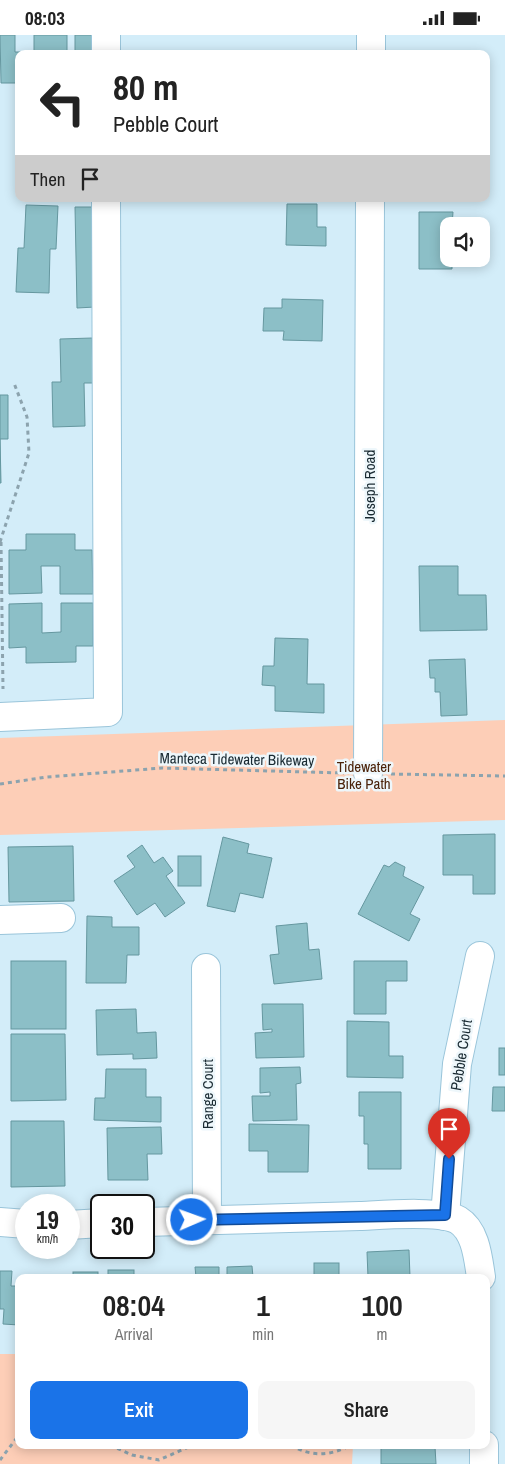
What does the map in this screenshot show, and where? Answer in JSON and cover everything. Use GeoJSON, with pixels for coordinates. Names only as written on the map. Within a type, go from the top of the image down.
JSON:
{"type":"FeatureCollection","features":[{"type":"Feature","properties":{"kind":"street"},"geometry":{"type":"LineString","coordinates":[[106,35],[106,50]]}},
{"type":"Feature","properties":{"kind":"street"},"geometry":{"type":"LineString","coordinates":[[371,35],[371,50]]}},
{"type":"Feature","properties":{"kind":"street"},"geometry":{"type":"LineString","coordinates":[[0,717],[108,712],[106,202]]}},
{"type":"Feature","properties":{"kind":"street","name":"Joseph Road"},"geometry":{"type":"LineString","coordinates":[[368,773],[370,202]]}},
{"type":"Feature","properties":{"kind":"street"},"geometry":{"type":"LineString","coordinates":[[0,920],[61,918]]}},
{"type":"Feature","properties":{"kind":"street","name":"Pebble Court"},"geometry":{"type":"LineString","coordinates":[[445,1215],[457,1064],[480,956]]}},
{"type":"Feature","properties":{"kind":"street","name":"Range Court"},"geometry":{"type":"LineString","coordinates":[[206,968],[208,1220]]}},
{"type":"Feature","properties":{"kind":"street"},"geometry":{"type":"LineString","coordinates":[[155,1222],[445,1215],[457,1219],[467,1227],[477,1251],[481,1274]]}},
{"type":"Feature","properties":{"kind":"street"},"geometry":{"type":"LineString","coordinates":[[0,1222],[15,1223]]}},
{"type":"Feature","properties":{"kind":"street"},"geometry":{"type":"LineString","coordinates":[[484,1449],[484,1464]]}},
{"type":"Feature","properties":{"kind":"path"},"geometry":{"type":"LineString","coordinates":[[3,689],[0,542],[29,453],[26,417],[14,383]]}},
{"type":"Feature","properties":{"kind":"path","name":"Manteca Tidewater Bikeway"},"geometry":{"type":"LineString","coordinates":[[0,784],[47,777],[162,768],[505,776]]}},
{"type":"Feature","properties":{"kind":"path"},"geometry":{"type":"LineString","coordinates":[[0,1460],[15,1440]]}},
{"type":"Feature","properties":{"kind":"path"},"geometry":{"type":"LineString","coordinates":[[119,1449],[132,1455],[159,1460],[184,1449]]}},
{"type":"Feature","properties":{"kind":"path"},"geometry":{"type":"LineString","coordinates":[[298,1449],[303,1452],[334,1454],[343,1449]]}},
{"type":"Feature","properties":{"kind":"green space","name":"Tidewater Bike Path"},"geometry":{"type":"Polygon","coordinates":[[[505,720],[505,820],[0,835],[0,738],[505,720]]]}},
{"type":"Feature","properties":{"kind":"green space"},"geometry":{"type":"Polygon","coordinates":[[[0,1354],[15,1354],[15,1449],[353,1449],[352,1464],[0,1464],[0,1354]]]}},
{"type":"Feature","properties":{"kind":"building"},"geometry":{"type":"Polygon","coordinates":[[[0,35],[15,35],[15,83],[1,83],[0,35]]]}},
{"type":"Feature","properties":{"kind":"building"},"geometry":{"type":"Polygon","coordinates":[[[34,35],[67,35],[67,50],[34,50],[34,35]]]}},
{"type":"Feature","properties":{"kind":"building"},"geometry":{"type":"Polygon","coordinates":[[[75,35],[92,35],[93,50],[75,50],[75,35]]]}},
{"type":"Feature","properties":{"kind":"building"},"geometry":{"type":"Polygon","coordinates":[[[287,204],[317,204],[317,227],[326,227],[326,246],[286,245],[287,204]]]}},
{"type":"Feature","properties":{"kind":"building"},"geometry":{"type":"Polygon","coordinates":[[[26,205],[58,206],[56,249],[50,249],[49,293],[16,292],[18,248],[24,248],[26,205]]]}},
{"type":"Feature","properties":{"kind":"building"},"geometry":{"type":"Polygon","coordinates":[[[75,207],[93,207],[95,307],[77,308],[75,207]]]}},
{"type":"Feature","properties":{"kind":"building"},"geometry":{"type":"Polygon","coordinates":[[[419,212],[453,212],[453,217],[440,217],[440,267],[452,267],[452,269],[419,269],[419,212]]]}},
{"type":"Feature","properties":{"kind":"building"},"geometry":{"type":"Polygon","coordinates":[[[282,299],[323,300],[322,341],[283,340],[284,331],[263,331],[264,308],[282,308],[282,299]]]}},
{"type":"Feature","properties":{"kind":"building"},"geometry":{"type":"Polygon","coordinates":[[[92,338],[93,383],[84,383],[85,426],[53,427],[52,382],[61,382],[60,339],[92,338]]]}},
{"type":"Feature","properties":{"kind":"building"},"geometry":{"type":"Polygon","coordinates":[[[0,395],[8,395],[8,439],[0,439],[0,395]]]}},
{"type":"Feature","properties":{"kind":"building"},"geometry":{"type":"Polygon","coordinates":[[[0,439],[1,483],[0,483],[0,439]]]}},
{"type":"Feature","properties":{"kind":"building"},"geometry":{"type":"Polygon","coordinates":[[[26,534],[75,534],[75,550],[92,550],[93,594],[60,594],[60,566],[41,566],[42,593],[9,594],[9,550],[26,550],[26,534]]]}},
{"type":"Feature","properties":{"kind":"building"},"geometry":{"type":"Polygon","coordinates":[[[419,566],[458,566],[458,595],[486,595],[487,630],[420,631],[419,566]]]}},
{"type":"Feature","properties":{"kind":"building"},"geometry":{"type":"Polygon","coordinates":[[[42,603],[42,633],[61,632],[61,603],[93,603],[93,646],[76,646],[76,662],[26,663],[26,647],[9,648],[9,604],[42,603]]]}},
{"type":"Feature","properties":{"kind":"building"},"geometry":{"type":"Polygon","coordinates":[[[275,638],[308,639],[307,684],[324,684],[324,713],[275,711],[275,686],[262,685],[263,666],[274,666],[275,638]]]}},
{"type":"Feature","properties":{"kind":"building"},"geometry":{"type":"Polygon","coordinates":[[[465,659],[467,715],[441,716],[440,692],[435,692],[435,678],[430,678],[429,660],[465,659]]]}},
{"type":"Feature","properties":{"kind":"building"},"geometry":{"type":"Polygon","coordinates":[[[495,834],[495,894],[473,894],[473,875],[443,875],[443,835],[495,834]]]}},
{"type":"Feature","properties":{"kind":"building"},"geometry":{"type":"Polygon","coordinates":[[[223,837],[249,844],[247,853],[272,858],[263,898],[240,893],[235,912],[207,906],[223,837]]]}},
{"type":"Feature","properties":{"kind":"building"},"geometry":{"type":"Polygon","coordinates":[[[142,845],[154,863],[163,857],[173,871],[166,876],[185,903],[165,917],[155,903],[137,915],[114,881],[135,867],[127,856],[142,845]]]}},
{"type":"Feature","properties":{"kind":"building"},"geometry":{"type":"Polygon","coordinates":[[[73,846],[74,901],[9,902],[8,847],[73,846]]]}},
{"type":"Feature","properties":{"kind":"building"},"geometry":{"type":"Polygon","coordinates":[[[178,856],[201,856],[201,886],[178,886],[178,856]]]}},
{"type":"Feature","properties":{"kind":"building"},"geometry":{"type":"Polygon","coordinates":[[[395,862],[405,867],[403,876],[424,887],[410,914],[420,919],[409,941],[358,914],[384,865],[389,867],[395,862]]]}},
{"type":"Feature","properties":{"kind":"building"},"geometry":{"type":"Polygon","coordinates":[[[87,916],[112,917],[112,927],[139,927],[139,955],[127,955],[126,983],[86,983],[87,916]]]}},
{"type":"Feature","properties":{"kind":"building"},"geometry":{"type":"Polygon","coordinates":[[[307,923],[309,950],[319,949],[322,979],[274,984],[270,955],[279,954],[276,926],[307,923]]]}},
{"type":"Feature","properties":{"kind":"building"},"geometry":{"type":"Polygon","coordinates":[[[11,961],[66,961],[66,1029],[11,1029],[11,961]]]}},
{"type":"Feature","properties":{"kind":"building"},"geometry":{"type":"Polygon","coordinates":[[[354,961],[407,961],[407,981],[386,981],[386,1014],[354,1014],[354,961]]]}},
{"type":"Feature","properties":{"kind":"building"},"geometry":{"type":"Polygon","coordinates":[[[262,1004],[303,1004],[304,1057],[256,1058],[255,1033],[272,1032],[272,1029],[263,1030],[262,1004]]]}},
{"type":"Feature","properties":{"kind":"building"},"geometry":{"type":"Polygon","coordinates":[[[136,1009],[137,1033],[156,1032],[157,1058],[133,1059],[133,1054],[97,1055],[96,1010],[136,1009]]]}},
{"type":"Feature","properties":{"kind":"building"},"geometry":{"type":"Polygon","coordinates":[[[347,1021],[389,1022],[389,1056],[403,1056],[403,1078],[347,1077],[347,1021]]]}},
{"type":"Feature","properties":{"kind":"building"},"geometry":{"type":"Polygon","coordinates":[[[11,1034],[65,1034],[66,1100],[11,1101],[11,1034]]]}},
{"type":"Feature","properties":{"kind":"building"},"geometry":{"type":"Polygon","coordinates":[[[499,1048],[505,1048],[505,1075],[499,1075],[499,1048]]]}},
{"type":"Feature","properties":{"kind":"building"},"geometry":{"type":"Polygon","coordinates":[[[300,1067],[301,1083],[296,1084],[297,1120],[253,1121],[252,1096],[270,1096],[270,1092],[260,1093],[260,1068],[300,1067]]]}},
{"type":"Feature","properties":{"kind":"building"},"geometry":{"type":"Polygon","coordinates":[[[106,1069],[146,1069],[146,1097],[161,1097],[161,1122],[94,1120],[95,1098],[105,1098],[106,1069]]]}},
{"type":"Feature","properties":{"kind":"building"},"geometry":{"type":"Polygon","coordinates":[[[493,1087],[505,1087],[505,1111],[492,1111],[493,1087]]]}},
{"type":"Feature","properties":{"kind":"building"},"geometry":{"type":"Polygon","coordinates":[[[359,1092],[401,1092],[401,1169],[368,1169],[368,1144],[364,1144],[364,1116],[359,1116],[359,1092]]]}},
{"type":"Feature","properties":{"kind":"building"},"geometry":{"type":"Polygon","coordinates":[[[11,1121],[64,1121],[65,1186],[11,1187],[11,1121]]]}},
{"type":"Feature","properties":{"kind":"building"},"geometry":{"type":"Polygon","coordinates":[[[249,1124],[309,1125],[308,1172],[268,1172],[268,1151],[249,1151],[249,1124]]]}},
{"type":"Feature","properties":{"kind":"building"},"geometry":{"type":"Polygon","coordinates":[[[161,1127],[162,1154],[147,1154],[148,1180],[108,1180],[107,1128],[161,1127]]]}},
{"type":"Feature","properties":{"kind":"building"},"geometry":{"type":"Polygon","coordinates":[[[409,1250],[410,1274],[368,1274],[367,1252],[409,1250]]]}},
{"type":"Feature","properties":{"kind":"building"},"geometry":{"type":"Polygon","coordinates":[[[314,1263],[339,1263],[339,1274],[314,1274],[314,1263]]]}},
{"type":"Feature","properties":{"kind":"building"},"geometry":{"type":"Polygon","coordinates":[[[252,1266],[253,1274],[227,1274],[227,1267],[252,1266]]]}},
{"type":"Feature","properties":{"kind":"building"},"geometry":{"type":"Polygon","coordinates":[[[195,1267],[219,1267],[219,1274],[196,1274],[195,1267]]]}},
{"type":"Feature","properties":{"kind":"building"},"geometry":{"type":"Polygon","coordinates":[[[108,1270],[134,1270],[134,1274],[108,1274],[108,1270]]]}},
{"type":"Feature","properties":{"kind":"building"},"geometry":{"type":"Polygon","coordinates":[[[0,1271],[12,1271],[11,1286],[15,1286],[15,1325],[3,1324],[4,1309],[0,1309],[0,1271]]]}},
{"type":"Feature","properties":{"kind":"building"},"geometry":{"type":"Polygon","coordinates":[[[73,1272],[98,1272],[98,1274],[73,1274],[73,1272]]]}},
{"type":"Feature","properties":{"kind":"building"},"geometry":{"type":"Polygon","coordinates":[[[381,1449],[435,1449],[436,1464],[381,1464],[381,1449]]]}},
{"type":"Feature","properties":{"kind":"route"},"geometry":{"type":"LineString","coordinates":[[192,1220],[445,1215],[449,1159]]}}]}
